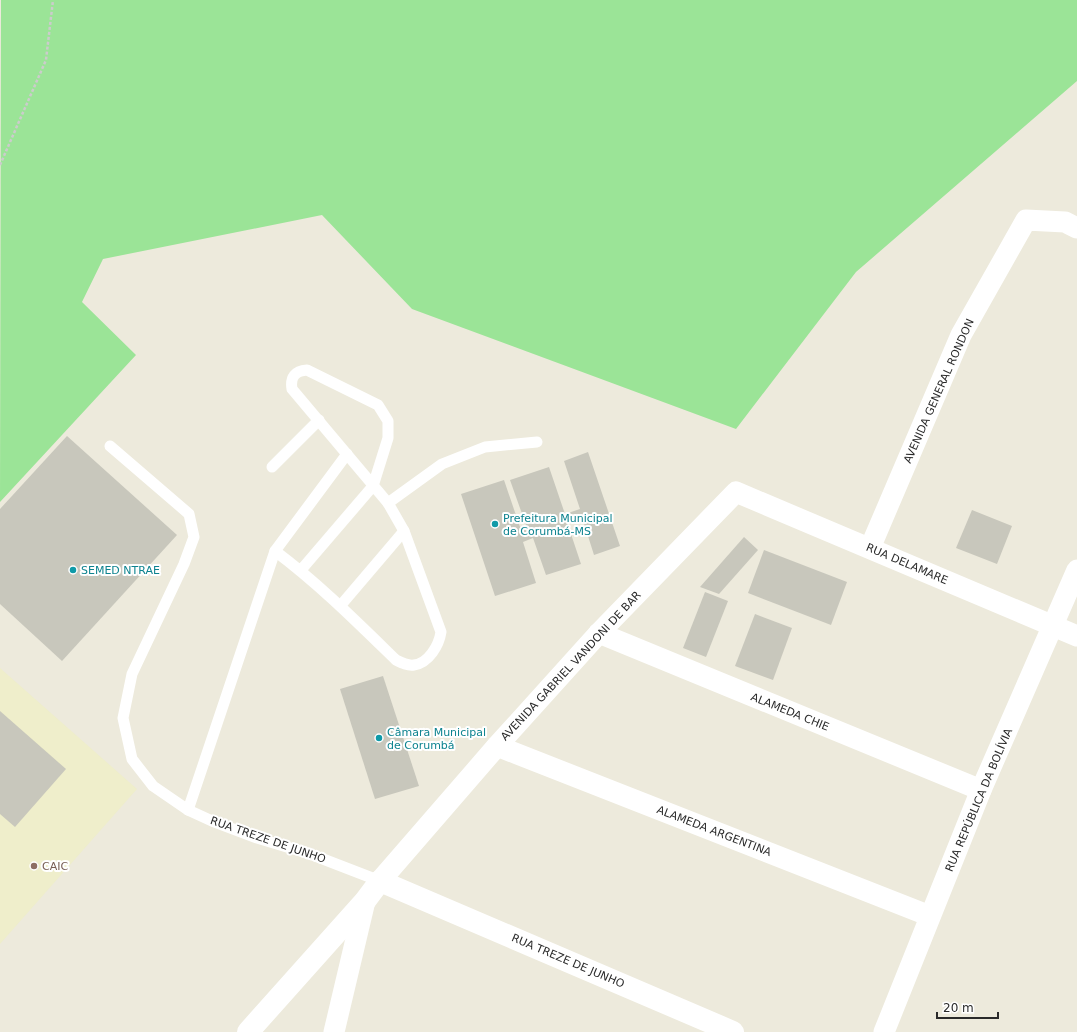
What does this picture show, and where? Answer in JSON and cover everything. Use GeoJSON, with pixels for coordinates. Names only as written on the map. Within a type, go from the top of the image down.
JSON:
{"type":"FeatureCollection","features":[{"type":"Feature","properties":{"kind":"street","name":"AVENIDA GENERAL RONDON"},"geometry":{"type":"LineString","coordinates":[[870,548],[961,335],[1026,220],[1064,222],[1077,228]]}},
{"type":"Feature","properties":{"kind":"street","name":"RUA DELAMARE"},"geometry":{"type":"LineString","coordinates":[[736,492],[1077,636]]}},
{"type":"Feature","properties":{"kind":"street","name":"AVENIDA GABRIEL VANDONI DE BAR"},"geometry":{"type":"LineString","coordinates":[[380,881],[497,746],[599,633],[736,492]]}},
{"type":"Feature","properties":{"kind":"street","name":"RUA REPÚBLICA DA BOLÍVIA"},"geometry":{"type":"LineString","coordinates":[[884,1032],[981,790],[1054,626],[1077,570]]}},
{"type":"Feature","properties":{"kind":"street","name":"ALAMEDA CHIE"},"geometry":{"type":"LineString","coordinates":[[599,633],[981,790]]}},
{"type":"Feature","properties":{"kind":"street","name":"ALAMEDA ARGENTINA"},"geometry":{"type":"LineString","coordinates":[[497,746],[930,916]]}},
{"type":"Feature","properties":{"kind":"street"},"geometry":{"type":"LineString","coordinates":[[248,1032],[365,901],[380,881]]}},
{"type":"Feature","properties":{"kind":"street","name":"RUA TREZE DE JUNHO"},"geometry":{"type":"LineString","coordinates":[[380,881],[733,1032]]}},
{"type":"Feature","properties":{"kind":"street"},"geometry":{"type":"LineString","coordinates":[[334,1032],[365,901]]}},
{"type":"Feature","properties":{"kind":"lane"},"geometry":{"type":"LineString","coordinates":[[275,551],[301,570],[400,662],[415,665],[425,660],[433,652],[440,641],[441,632],[404,531],[388,503],[373,486],[292,389],[291,382],[294,375],[299,371],[306,370],[378,405],[388,421],[388,438],[373,486],[301,570]]}},
{"type":"Feature","properties":{"kind":"lane"},"geometry":{"type":"LineString","coordinates":[[272,467],[318,420]]}},
{"type":"Feature","properties":{"kind":"lane"},"geometry":{"type":"LineString","coordinates":[[388,503],[442,464],[486,447],[537,442]]}},
{"type":"Feature","properties":{"kind":"lane","name":"RUA TREZE DE JUNHO"},"geometry":{"type":"LineString","coordinates":[[110,446],[189,514],[194,537],[184,564],[132,674],[123,718],[132,759],[153,786],[188,810],[238,831],[310,854],[380,881]]}},
{"type":"Feature","properties":{"kind":"lane"},"geometry":{"type":"LineString","coordinates":[[188,810],[275,551],[347,454]]}},
{"type":"Feature","properties":{"kind":"lane"},"geometry":{"type":"LineString","coordinates":[[341,606],[404,531]]}},
{"type":"Feature","properties":{"kind":"path"},"geometry":{"type":"LineString","coordinates":[[0,166],[46,60],[53,0]]}},
{"type":"Feature","properties":{"kind":"shaded area","name":"CAIC"},"geometry":{"type":"Polygon","coordinates":[[[0,668],[137,789],[0,944],[0,668]]]}},
{"type":"Feature","properties":{"kind":"green space"},"geometry":{"type":"Polygon","coordinates":[[[1,0],[1077,0],[1077,81],[856,272],[736,429],[412,309],[322,215],[103,259],[82,302],[136,355],[0,502],[1,0]]]}},
{"type":"Feature","properties":{"kind":"building","name":"SEMED NTRAE"},"geometry":{"type":"Polygon","coordinates":[[[67,436],[177,535],[62,661],[0,604],[0,509],[67,436]]]}},
{"type":"Feature","properties":{"kind":"building","name":"Prefeitura Municipal de Corumbá-MS"},"geometry":{"type":"Polygon","coordinates":[[[588,452],[620,546],[594,555],[582,517],[567,522],[581,564],[546,575],[533,538],[523,542],[536,583],[495,596],[461,494],[504,480],[520,527],[526,525],[510,480],[549,467],[565,514],[580,509],[564,461],[588,452]]]}},
{"type":"Feature","properties":{"kind":"building"},"geometry":{"type":"Polygon","coordinates":[[[972,510],[1012,526],[997,564],[956,548],[972,510]]]}},
{"type":"Feature","properties":{"kind":"building"},"geometry":{"type":"Polygon","coordinates":[[[744,537],[758,550],[719,594],[700,587],[744,537]]]}},
{"type":"Feature","properties":{"kind":"building"},"geometry":{"type":"Polygon","coordinates":[[[764,550],[847,582],[831,625],[748,593],[764,550]]]}},
{"type":"Feature","properties":{"kind":"building"},"geometry":{"type":"Polygon","coordinates":[[[705,592],[728,601],[706,657],[683,648],[705,592]]]}},
{"type":"Feature","properties":{"kind":"building"},"geometry":{"type":"Polygon","coordinates":[[[755,614],[792,628],[773,680],[735,666],[755,614]]]}},
{"type":"Feature","properties":{"kind":"building","name":"Câmara Municipal de Corumbá"},"geometry":{"type":"Polygon","coordinates":[[[383,676],[419,786],[375,799],[340,689],[383,676]]]}},
{"type":"Feature","properties":{"kind":"building"},"geometry":{"type":"Polygon","coordinates":[[[0,711],[66,769],[15,827],[0,814],[0,711]]]}},
{"type":"Feature","properties":{"kind":"place","name":"Prefeitura Municipal de Corumbá-MS"},"geometry":{"type":"Point","coordinates":[495,524]}},
{"type":"Feature","properties":{"kind":"place","name":"SEMED NTRAE"},"geometry":{"type":"Point","coordinates":[73,570]}},
{"type":"Feature","properties":{"kind":"place","name":"Câmara Municipal de Corumbá"},"geometry":{"type":"Point","coordinates":[379,738]}},
{"type":"Feature","properties":{"kind":"place","name":"CAIC"},"geometry":{"type":"Point","coordinates":[34,866]}}]}
